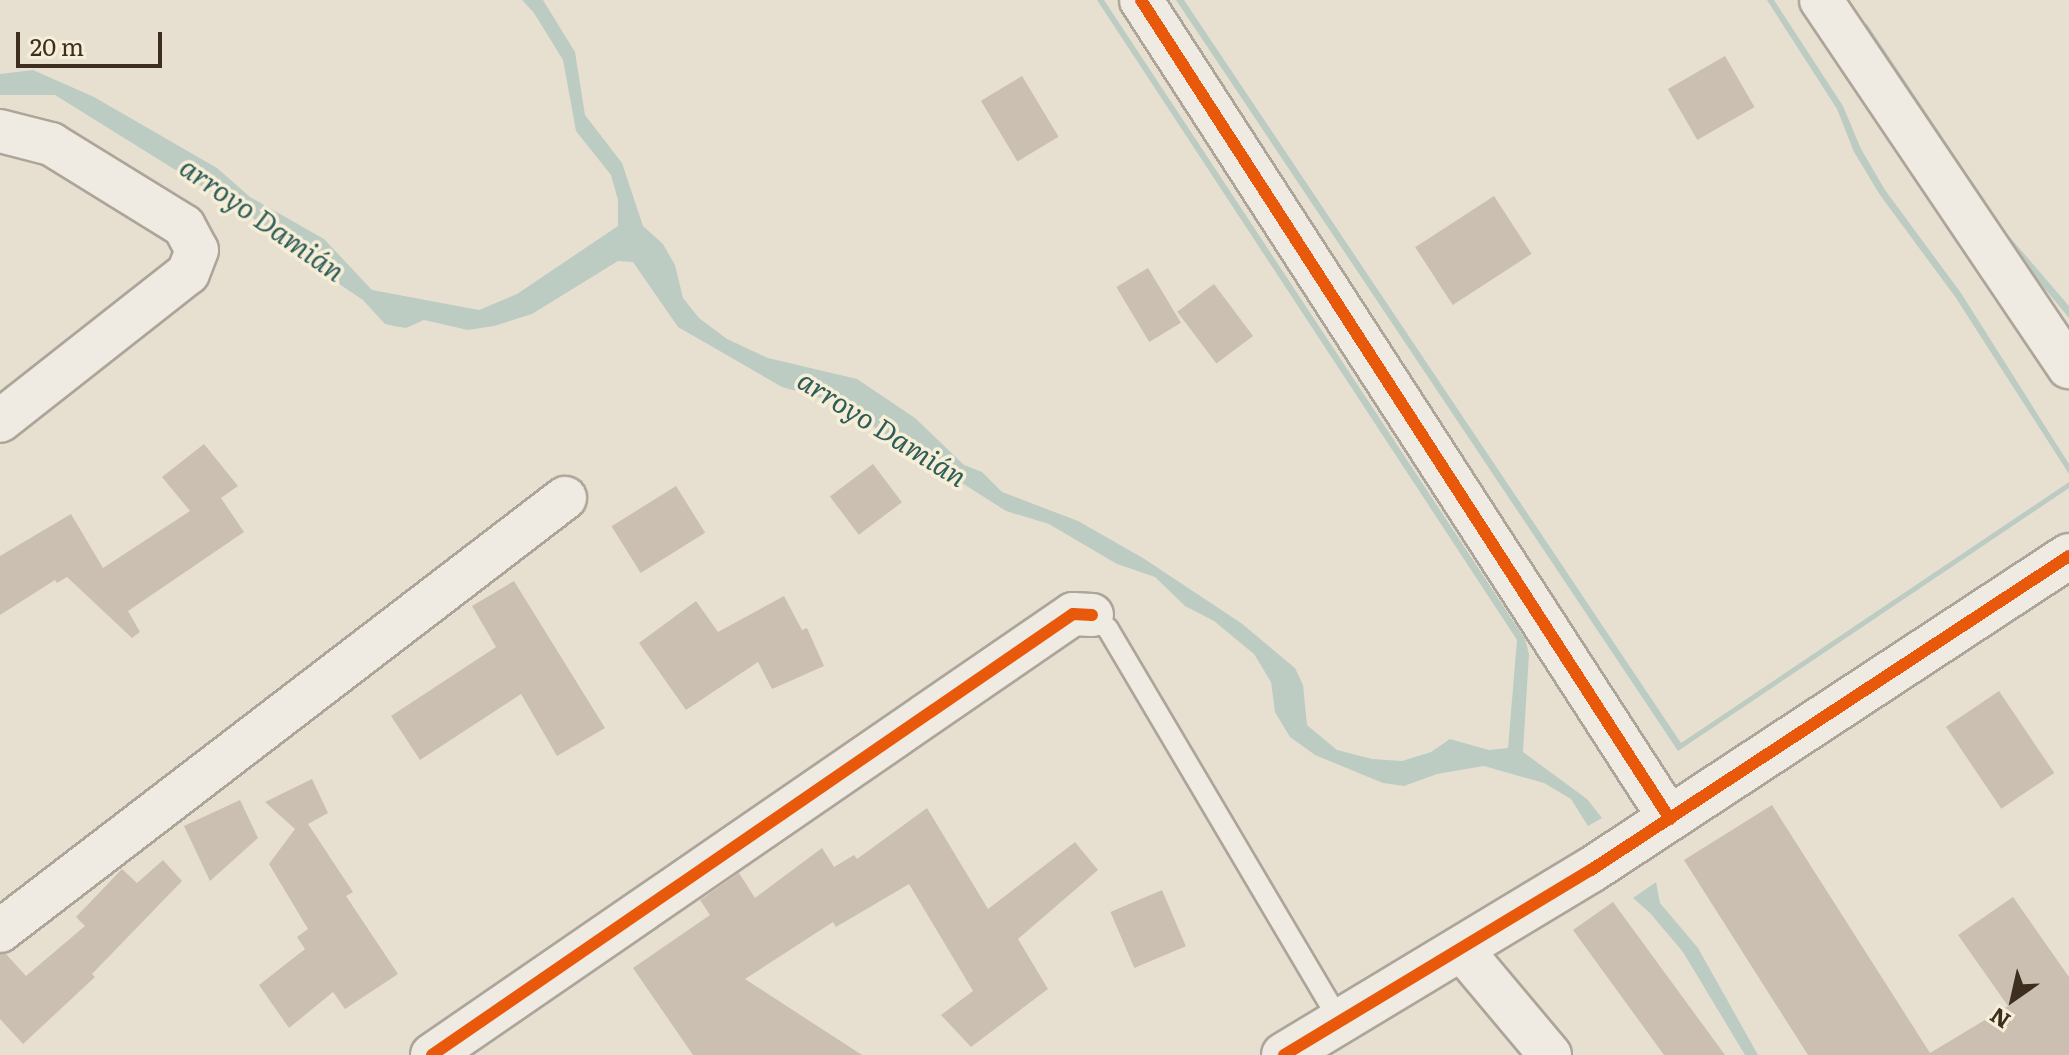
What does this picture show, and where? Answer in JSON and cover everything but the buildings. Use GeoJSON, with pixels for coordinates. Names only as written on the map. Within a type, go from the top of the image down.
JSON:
{"type":"FeatureCollection","features":[{"type":"Feature","properties":{"kind":"street"},"geometry":{"type":"LineString","coordinates":[[1141,0],[1659,826]]}},
{"type":"Feature","properties":{"kind":"street"},"geometry":{"type":"LineString","coordinates":[[1821,0],[2069,367]]}},
{"type":"Feature","properties":{"kind":"street"},"geometry":{"type":"LineString","coordinates":[[0,131],[51,144],[184,226],[197,250],[188,273],[0,421]]}},
{"type":"Feature","properties":{"kind":"street"},"geometry":{"type":"LineString","coordinates":[[0,931],[565,498]]}},
{"type":"Feature","properties":{"kind":"street"},"geometry":{"type":"LineString","coordinates":[[1284,1055],[1591,870],[2069,556]]}},
{"type":"Feature","properties":{"kind":"street"},"geometry":{"type":"LineString","coordinates":[[432,1055],[1073,614],[1092,615]]}},
{"type":"Feature","properties":{"kind":"street"},"geometry":{"type":"LineString","coordinates":[[1462,950],[1550,1055]]}},
{"type":"Feature","properties":{"kind":"lane"},"geometry":{"type":"LineString","coordinates":[[1092,615],[1108,629],[1340,1022]]}},
{"type":"Feature","properties":{"kind":"water","name":"arroyo Damián"},"geometry":{"type":"Polygon","coordinates":[[[522,0],[543,0],[575,52],[585,115],[622,163],[643,226],[663,244],[675,265],[683,298],[699,318],[727,339],[768,358],[857,379],[915,418],[964,465],[982,472],[1002,492],[1078,521],[1143,558],[1241,623],[1295,668],[1303,685],[1307,725],[1337,750],[1372,759],[1402,761],[1431,752],[1450,739],[1489,750],[1508,748],[1517,640],[1097,0],[1104,0],[1525,639],[1529,654],[1523,752],[1587,799],[1602,818],[1588,826],[1571,799],[1544,783],[1484,766],[1437,774],[1404,786],[1383,783],[1315,755],[1290,737],[1275,712],[1271,682],[1254,654],[1214,621],[1185,606],[1155,577],[1117,564],[1049,524],[1006,511],[835,402],[782,387],[678,327],[633,262],[618,261],[532,314],[494,326],[468,330],[424,320],[406,328],[385,324],[363,300],[314,267],[269,228],[55,95],[0,95],[0,74],[33,70],[94,97],[217,168],[250,197],[324,239],[372,290],[479,310],[517,294],[618,226],[618,200],[611,175],[576,131],[563,60],[534,13],[522,0]]]}},
{"type":"Feature","properties":{"kind":"water"},"geometry":{"type":"Polygon","coordinates":[[[1176,0],[1184,0],[1681,743],[2069,482],[2069,488],[1678,751],[1176,0]]]}},
{"type":"Feature","properties":{"kind":"water"},"geometry":{"type":"Polygon","coordinates":[[[1767,0],[1774,0],[1843,106],[1861,149],[1885,190],[1961,293],[2069,464],[2069,474],[1956,298],[1880,195],[1854,152],[1837,109],[1767,0]]]}},
{"type":"Feature","properties":{"kind":"water"},"geometry":{"type":"Polygon","coordinates":[[[1867,24],[2008,235],[2069,306],[2069,318],[2003,238],[1862,28],[1867,24]]]}},
{"type":"Feature","properties":{"kind":"water"},"geometry":{"type":"Polygon","coordinates":[[[1656,882],[1660,903],[1698,948],[1758,1055],[1745,1055],[1683,952],[1633,898],[1656,882]]]}},
{"type":"Feature","properties":{"kind":"cycle path"},"geometry":{"type":"LineString","coordinates":[[1141,0],[1670,819]]}},
{"type":"Feature","properties":{"kind":"cycle path"},"geometry":{"type":"LineString","coordinates":[[1284,1055],[1591,870],[2069,556]]}},
{"type":"Feature","properties":{"kind":"cycle path"},"geometry":{"type":"LineString","coordinates":[[432,1055],[1073,614],[1092,615]]}}]}
